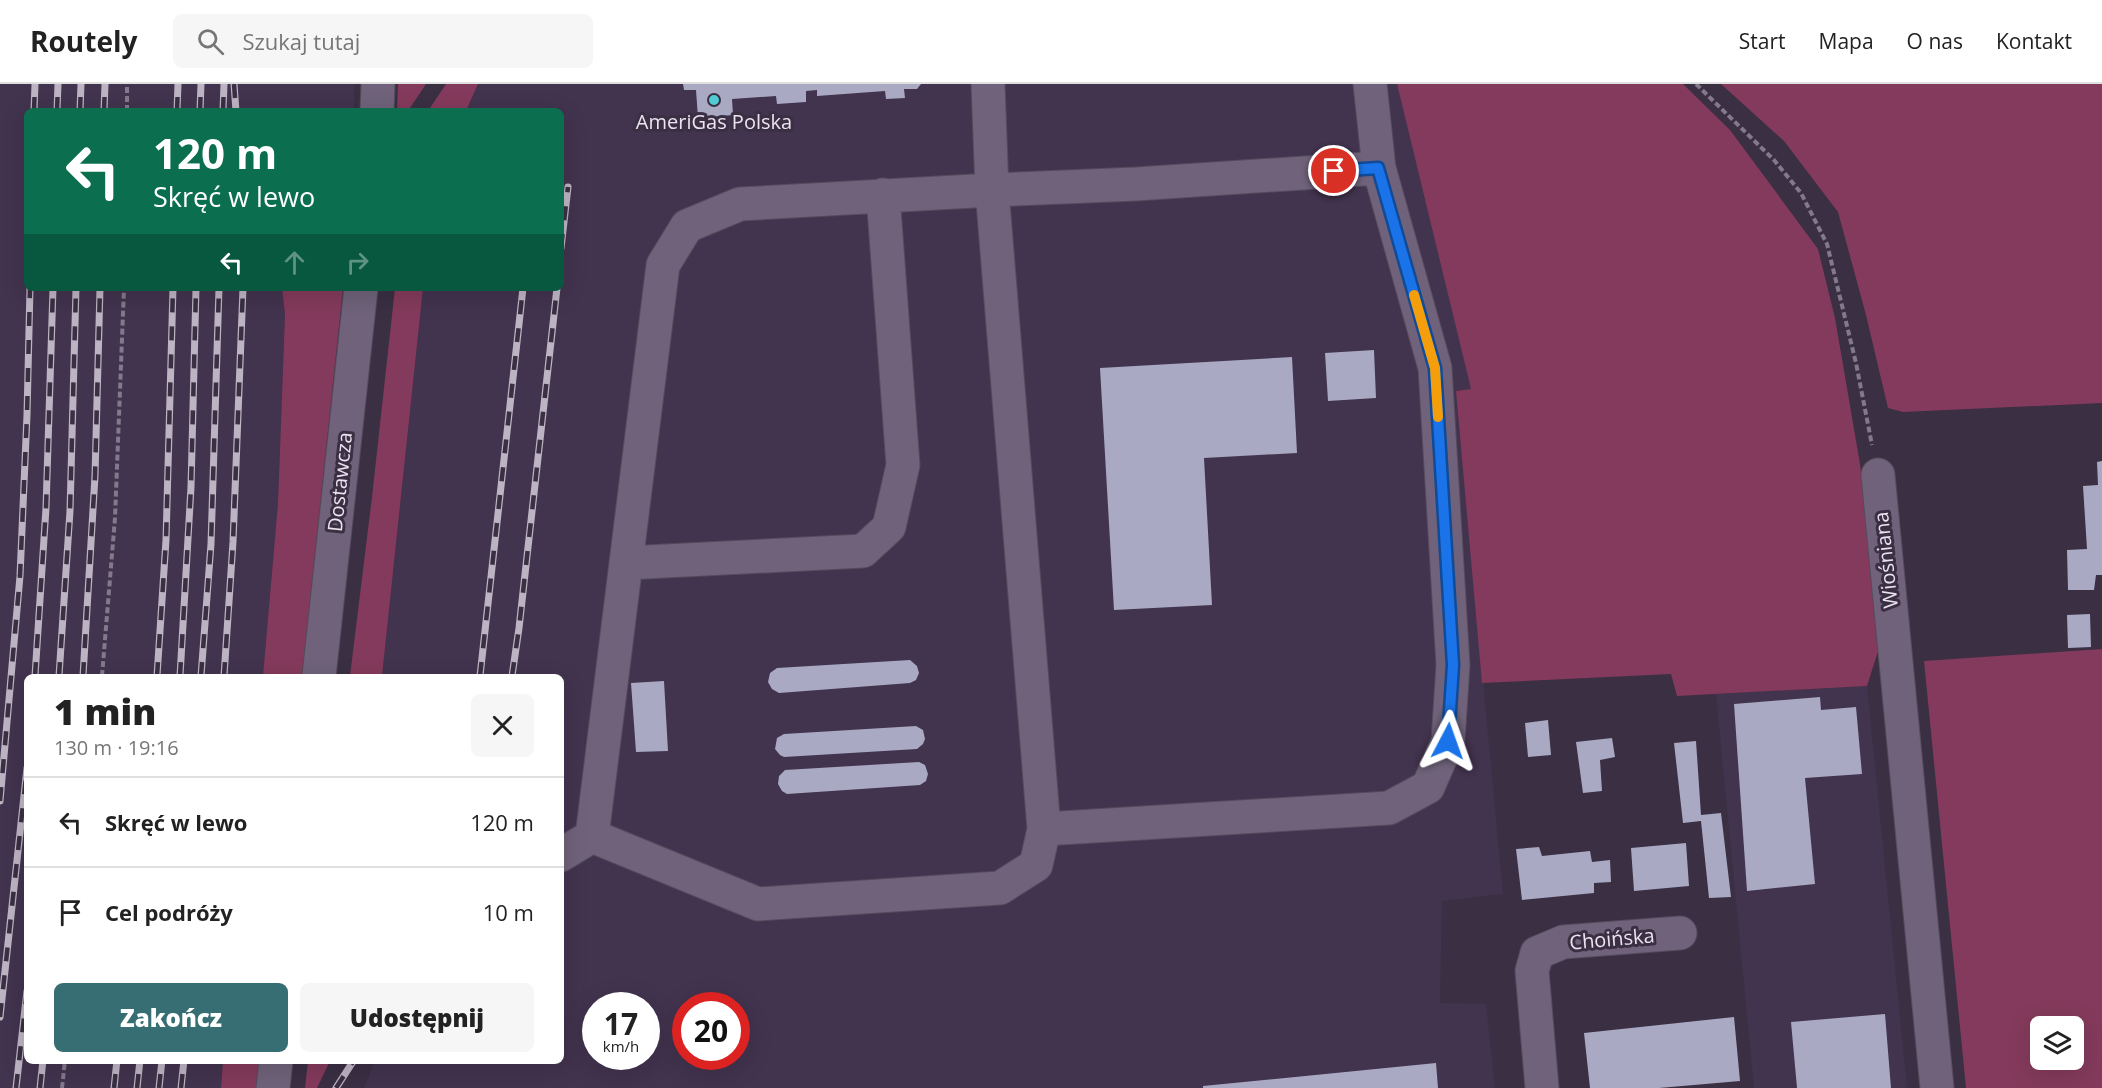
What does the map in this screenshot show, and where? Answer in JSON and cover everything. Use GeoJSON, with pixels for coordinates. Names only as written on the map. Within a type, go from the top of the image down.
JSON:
{"type":"FeatureCollection","features":[{"type":"Feature","properties":{"kind":"street"},"geometry":{"type":"LineString","coordinates":[[378,84],[378,108]]}},
{"type":"Feature","properties":{"kind":"street"},"geometry":{"type":"LineString","coordinates":[[592,836],[758,904],[1000,888],[1036,865],[1044,830],[992,190],[988,84]]}},
{"type":"Feature","properties":{"kind":"street"},"geometry":{"type":"LineString","coordinates":[[1044,830],[1389,808],[1428,787],[1448,741],[1453,665],[1435,368],[1378,168],[1370,84]]}},
{"type":"Feature","properties":{"kind":"street"},"geometry":{"type":"LineString","coordinates":[[592,836],[663,265],[687,226],[740,204],[1136,184],[1378,168]]}},
{"type":"Feature","properties":{"kind":"street"},"geometry":{"type":"LineString","coordinates":[[626,563],[862,551],[889,527],[903,465],[883,195]]}},
{"type":"Feature","properties":{"kind":"street","name":"Dostawcza"},"geometry":{"type":"LineString","coordinates":[[319,674],[361,291]]}},
{"type":"Feature","properties":{"kind":"street","name":"Wiośniana"},"geometry":{"type":"LineString","coordinates":[[1878,475],[1937,1088]]}},
{"type":"Feature","properties":{"kind":"street"},"geometry":{"type":"LineString","coordinates":[[564,853],[592,836]]}},
{"type":"Feature","properties":{"kind":"street","name":"Choińska"},"geometry":{"type":"LineString","coordinates":[[1542,1088],[1532,971],[1537,953],[1563,942],[1680,933]]}},
{"type":"Feature","properties":{"kind":"street"},"geometry":{"type":"LineString","coordinates":[[273,1088],[276,1064]]}},
{"type":"Feature","properties":{"kind":"path"},"geometry":{"type":"LineString","coordinates":[[127,108],[128,84]]}},
{"type":"Feature","properties":{"kind":"path"},"geometry":{"type":"LineString","coordinates":[[1696,84],[1774,160],[1801,193],[1827,244],[1856,363],[1878,475]]}},
{"type":"Feature","properties":{"kind":"path"},"geometry":{"type":"LineString","coordinates":[[102,674],[115,519],[124,291]]}},
{"type":"Feature","properties":{"kind":"path"},"geometry":{"type":"LineString","coordinates":[[62,1088],[65,1064]]}},
{"type":"Feature","properties":{"kind":"shaded area"},"geometry":{"type":"Polygon","coordinates":[[[0,84],[354,84],[354,108],[24,108],[24,291],[282,291],[285,314],[278,503],[263,674],[24,674],[24,1064],[223,1064],[221,1088],[0,1088],[0,84]]]}},
{"type":"Feature","properties":{"kind":"shaded area"},"geometry":{"type":"Polygon","coordinates":[[[398,84],[426,84],[410,108],[397,108],[398,84]]]}},
{"type":"Feature","properties":{"kind":"shaded area"},"geometry":{"type":"Polygon","coordinates":[[[446,84],[478,84],[467,108],[430,108],[446,84]]]}},
{"type":"Feature","properties":{"kind":"shaded area","name":"AmeriGas Polska"},"geometry":{"type":"Polygon","coordinates":[[[478,84],[1397,84],[1471,389],[1456,391],[1503,894],[1442,901],[1440,1003],[1486,1004],[1495,1088],[364,1088],[374,1064],[564,1064],[564,674],[382,674],[423,291],[564,291],[564,108],[467,108],[478,84]]]}},
{"type":"Feature","properties":{"kind":"shaded area"},"geometry":{"type":"Polygon","coordinates":[[[1397,84],[1683,84],[1730,130],[1818,249],[1835,318],[1860,464],[1880,645],[1867,686],[1677,696],[1671,674],[1482,683],[1456,391],[1471,389],[1397,84]]]}},
{"type":"Feature","properties":{"kind":"shaded area"},"geometry":{"type":"Polygon","coordinates":[[[1721,84],[2102,84],[2102,403],[1903,412],[1888,408],[1838,212],[1784,141],[1721,84]]]}},
{"type":"Feature","properties":{"kind":"shaded area"},"geometry":{"type":"Polygon","coordinates":[[[282,291],[343,291],[302,674],[263,674],[278,503],[285,314],[282,291]]]}},
{"type":"Feature","properties":{"kind":"shaded area"},"geometry":{"type":"Polygon","coordinates":[[[395,291],[423,291],[382,674],[350,674],[395,291]]]}},
{"type":"Feature","properties":{"kind":"shaded area"},"geometry":{"type":"Polygon","coordinates":[[[2102,649],[2102,1088],[1966,1088],[1924,661],[2102,649]]]}},
{"type":"Feature","properties":{"kind":"shaded area"},"geometry":{"type":"Polygon","coordinates":[[[1867,686],[1907,1088],[1754,1088],[1716,694],[1867,686]]]}},
{"type":"Feature","properties":{"kind":"shaded area"},"geometry":{"type":"Polygon","coordinates":[[[223,1064],[259,1064],[256,1088],[221,1088],[223,1064]]]}},
{"type":"Feature","properties":{"kind":"shaded area"},"geometry":{"type":"Polygon","coordinates":[[[308,1064],[329,1064],[317,1088],[305,1088],[308,1064]]]}},
{"type":"Feature","properties":{"kind":"building","name":"AmeriGas Polska"},"geometry":{"type":"Polygon","coordinates":[[[683,84],[921,84],[917,89],[904,89],[905,98],[886,99],[885,91],[817,96],[817,90],[806,91],[806,102],[777,104],[776,96],[732,99],[733,115],[698,118],[696,90],[684,90],[683,84]]]}},
{"type":"Feature","properties":{"kind":"building"},"geometry":{"type":"Polygon","coordinates":[[[1374,350],[1376,398],[1328,401],[1325,353],[1374,350]]]}},
{"type":"Feature","properties":{"kind":"building"},"geometry":{"type":"Polygon","coordinates":[[[1292,357],[1297,453],[1204,458],[1212,605],[1114,610],[1100,368],[1292,357]]]}},
{"type":"Feature","properties":{"kind":"building"},"geometry":{"type":"Polygon","coordinates":[[[2102,461],[2102,575],[2096,575],[2094,590],[2068,590],[2067,550],[2087,549],[2083,486],[2098,485],[2097,462],[2102,461]]]}},
{"type":"Feature","properties":{"kind":"building"},"geometry":{"type":"Polygon","coordinates":[[[2090,614],[2091,647],[2068,648],[2067,615],[2090,614]]]}},
{"type":"Feature","properties":{"kind":"building"},"geometry":{"type":"Polygon","coordinates":[[[910,660],[917,666],[919,673],[916,680],[910,683],[779,693],[772,689],[768,682],[770,673],[777,668],[910,660]]]}},
{"type":"Feature","properties":{"kind":"building"},"geometry":{"type":"Polygon","coordinates":[[[664,681],[668,751],[636,752],[631,683],[664,681]]]}},
{"type":"Feature","properties":{"kind":"building"},"geometry":{"type":"Polygon","coordinates":[[[1820,697],[1821,710],[1856,707],[1862,774],[1805,778],[1815,884],[1747,891],[1734,704],[1820,697]]]}},
{"type":"Feature","properties":{"kind":"building"},"geometry":{"type":"Polygon","coordinates":[[[1548,720],[1551,755],[1528,757],[1525,723],[1548,720]]]}},
{"type":"Feature","properties":{"kind":"building"},"geometry":{"type":"Polygon","coordinates":[[[916,726],[923,730],[925,739],[917,749],[784,757],[775,749],[777,738],[784,734],[916,726]]]}},
{"type":"Feature","properties":{"kind":"building"},"geometry":{"type":"Polygon","coordinates":[[[1612,738],[1615,757],[1600,760],[1602,791],[1583,793],[1576,742],[1612,738]]]}},
{"type":"Feature","properties":{"kind":"building"},"geometry":{"type":"Polygon","coordinates":[[[1696,741],[1701,815],[1721,813],[1731,897],[1709,898],[1701,821],[1683,823],[1674,743],[1696,741]]]}},
{"type":"Feature","properties":{"kind":"building"},"geometry":{"type":"Polygon","coordinates":[[[919,762],[925,765],[928,774],[926,781],[920,785],[787,794],[778,784],[779,776],[785,770],[919,762]]]}},
{"type":"Feature","properties":{"kind":"building"},"geometry":{"type":"Polygon","coordinates":[[[1686,843],[1689,886],[1634,891],[1631,848],[1686,843]]]}},
{"type":"Feature","properties":{"kind":"building"},"geometry":{"type":"Polygon","coordinates":[[[1539,847],[1542,856],[1590,851],[1592,862],[1610,860],[1611,882],[1594,883],[1594,893],[1522,900],[1516,849],[1539,847]]]}},
{"type":"Feature","properties":{"kind":"building"},"geometry":{"type":"Polygon","coordinates":[[[1885,1014],[1891,1088],[1797,1088],[1791,1022],[1885,1014]]]}},
{"type":"Feature","properties":{"kind":"building"},"geometry":{"type":"Polygon","coordinates":[[[1734,1017],[1740,1081],[1659,1088],[1590,1088],[1584,1033],[1734,1017]]]}},
{"type":"Feature","properties":{"kind":"building"},"geometry":{"type":"Polygon","coordinates":[[[1436,1063],[1438,1088],[1203,1088],[1203,1086],[1436,1063]]]}},
{"type":"Feature","properties":{"kind":"railway"},"geometry":{"type":"LineString","coordinates":[[34,108],[35,84]]}},
{"type":"Feature","properties":{"kind":"railway"},"geometry":{"type":"LineString","coordinates":[[57,108],[58,84]]}},
{"type":"Feature","properties":{"kind":"railway"},"geometry":{"type":"LineString","coordinates":[[80,108],[81,84]]}},
{"type":"Feature","properties":{"kind":"railway"},"geometry":{"type":"LineString","coordinates":[[104,108],[105,84]]}},
{"type":"Feature","properties":{"kind":"railway"},"geometry":{"type":"LineString","coordinates":[[177,108],[178,84]]}},
{"type":"Feature","properties":{"kind":"railway"},"geometry":{"type":"LineString","coordinates":[[200,108],[201,84]]}},
{"type":"Feature","properties":{"kind":"railway"},"geometry":{"type":"LineString","coordinates":[[223,108],[224,84]]}},
{"type":"Feature","properties":{"kind":"railway"},"geometry":{"type":"LineString","coordinates":[[234,84],[236,108]]}},
{"type":"Feature","properties":{"kind":"railway"},"geometry":{"type":"LineString","coordinates":[[564,222],[568,187]]}},
{"type":"Feature","properties":{"kind":"railway"},"geometry":{"type":"LineString","coordinates":[[0,801],[20,576],[30,291]]}},
{"type":"Feature","properties":{"kind":"railway"},"geometry":{"type":"LineString","coordinates":[[35,674],[46,508],[53,291]]}},
{"type":"Feature","properties":{"kind":"railway"},"geometry":{"type":"LineString","coordinates":[[59,674],[70,511],[76,291]]}},
{"type":"Feature","properties":{"kind":"railway"},"geometry":{"type":"LineString","coordinates":[[83,674],[95,476],[100,291]]}},
{"type":"Feature","properties":{"kind":"railway"},"geometry":{"type":"LineString","coordinates":[[157,674],[166,540],[173,291]]}},
{"type":"Feature","properties":{"kind":"railway"},"geometry":{"type":"LineString","coordinates":[[180,674],[191,487],[196,291]]}},
{"type":"Feature","properties":{"kind":"railway"},"geometry":{"type":"LineString","coordinates":[[201,674],[211,544],[219,291]]}},
{"type":"Feature","properties":{"kind":"railway"},"geometry":{"type":"LineString","coordinates":[[224,674],[233,542],[243,291]]}},
{"type":"Feature","properties":{"kind":"railway"},"geometry":{"type":"LineString","coordinates":[[480,674],[523,291]]}},
{"type":"Feature","properties":{"kind":"railway"},"geometry":{"type":"LineString","coordinates":[[512,674],[557,291]]}},
{"type":"Feature","properties":{"kind":"railway"},"geometry":{"type":"LineString","coordinates":[[0,1017],[24,796]]}},
{"type":"Feature","properties":{"kind":"railway"},"geometry":{"type":"LineString","coordinates":[[16,1088],[24,1017]]}},
{"type":"Feature","properties":{"kind":"railway"},"geometry":{"type":"LineString","coordinates":[[40,1088],[43,1064]]}},
{"type":"Feature","properties":{"kind":"railway"},"geometry":{"type":"LineString","coordinates":[[114,1088],[117,1064]]}},
{"type":"Feature","properties":{"kind":"railway"},"geometry":{"type":"LineString","coordinates":[[137,1088],[140,1064]]}},
{"type":"Feature","properties":{"kind":"railway"},"geometry":{"type":"LineString","coordinates":[[159,1088],[162,1064]]}},
{"type":"Feature","properties":{"kind":"railway"},"geometry":{"type":"LineString","coordinates":[[181,1088],[184,1064]]}},
{"type":"Feature","properties":{"kind":"railway"},"geometry":{"type":"LineString","coordinates":[[336,1088],[351,1064]]}},
{"type":"Feature","properties":{"kind":"slow traffic"},"geometry":{"type":"LineString","coordinates":[[1414,295],[1435,368],[1438,417]]}},
{"type":"Feature","properties":{"kind":"place","name":"AmeriGas Polska"},"geometry":{"type":"Point","coordinates":[714,100]}},
{"type":"Feature","properties":{"kind":"route"},"geometry":{"type":"LineString","coordinates":[[1334,171],[1378,168],[1435,368],[1453,665],[1448,741]]}}]}
